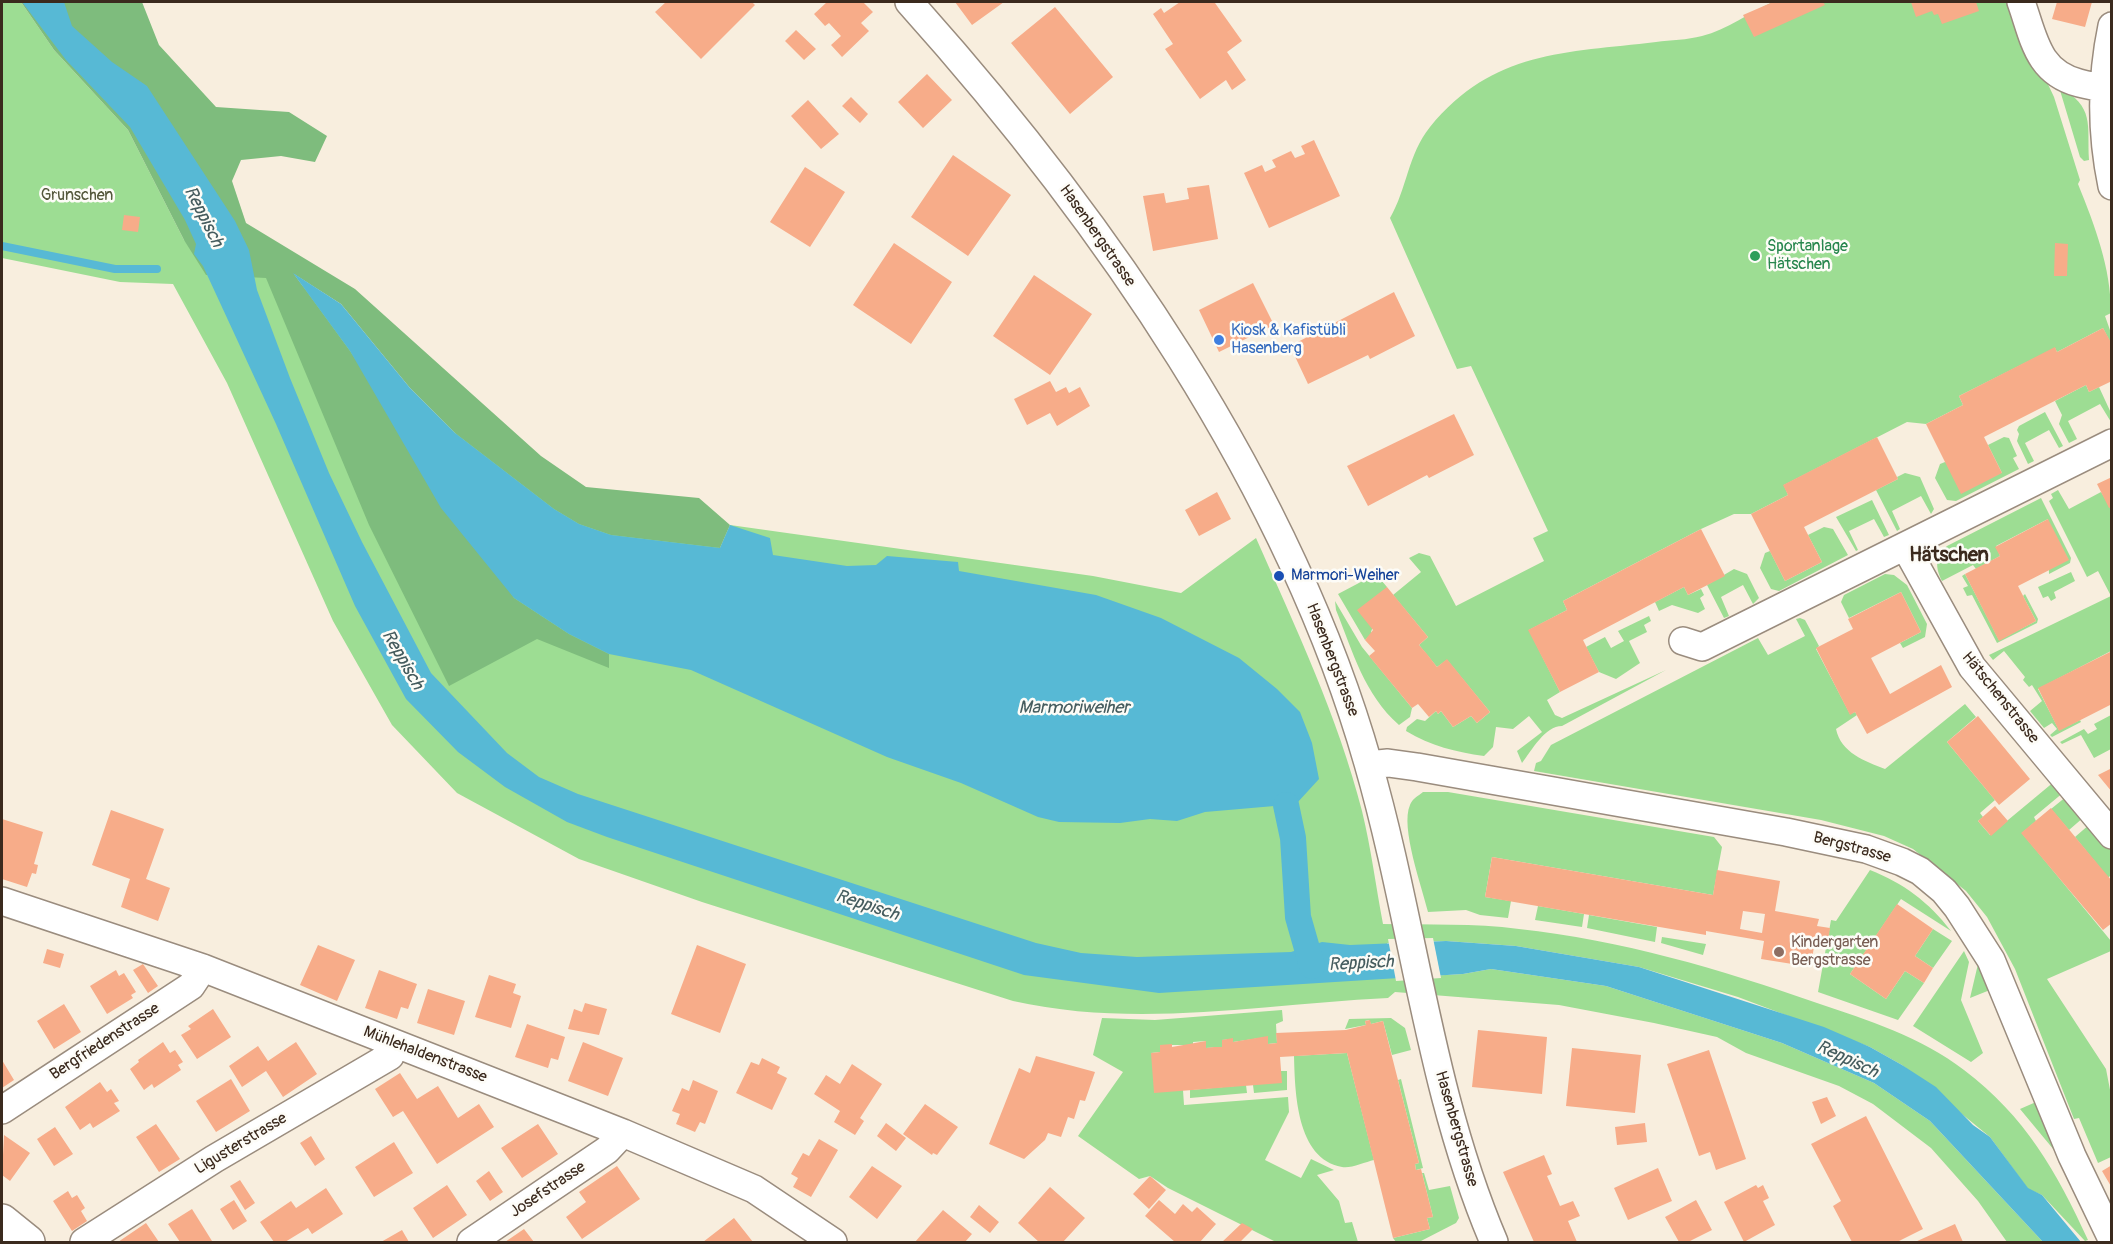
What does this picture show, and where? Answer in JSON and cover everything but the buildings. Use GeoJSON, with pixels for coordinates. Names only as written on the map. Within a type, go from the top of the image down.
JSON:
{"type":"FeatureCollection","features":[{"type":"Feature","properties":{"kind":"main road"},"geometry":{"type":"LineString","coordinates":[[2,1221],[28,1242]]}},
{"type":"Feature","properties":{"kind":"street","name":"Hasenbergstrasse"},"geometry":{"type":"LineString","coordinates":[[909,2],[1055,176],[1088,220],[1177,352],[1263,504],[1298,574],[1350,703],[1369,765],[1405,909],[1425,1007],[1456,1137],[1476,1202],[1494,1242]]}},
{"type":"Feature","properties":{"kind":"street"},"geometry":{"type":"LineString","coordinates":[[2021,2],[2048,67],[2069,80],[2108,87]]}},
{"type":"Feature","properties":{"kind":"street"},"geometry":{"type":"LineString","coordinates":[[2112,26],[2103,129],[2112,186]]}},
{"type":"Feature","properties":{"kind":"street"},"geometry":{"type":"LineString","coordinates":[[1683,641],[1702,647],[1906,548],[2112,443]]}},
{"type":"Feature","properties":{"kind":"street","name":"Hätschenstrasse"},"geometry":{"type":"LineString","coordinates":[[1906,548],[1972,667],[2112,835]]}},
{"type":"Feature","properties":{"kind":"street","name":"Bergstrasse"},"geometry":{"type":"LineString","coordinates":[[1369,765],[1388,763],[1417,767],[1710,817],[1866,849],[1902,862],[1920,872],[1944,891],[1958,907],[1991,960],[2072,1156],[2112,1239]]}},
{"type":"Feature","properties":{"kind":"street","name":"Mühlehaldenstrasse"},"geometry":{"type":"LineString","coordinates":[[2,901],[203,968],[623,1133],[754,1189],[833,1242]]}},
{"type":"Feature","properties":{"kind":"street","name":"Bergfriedenstrasse"},"geometry":{"type":"LineString","coordinates":[[2,1110],[191,986],[203,968]]}},
{"type":"Feature","properties":{"kind":"street","name":"Ligusterstrasse"},"geometry":{"type":"LineString","coordinates":[[84,1242],[214,1159],[390,1056],[394,1044]]}},
{"type":"Feature","properties":{"kind":"street","name":"Josefstrasse"},"geometry":{"type":"LineString","coordinates":[[471,1242],[607,1150],[623,1133]]}},
{"type":"Feature","properties":{"kind":"green space","name":"Grunschen"},"geometry":{"type":"Polygon","coordinates":[[[2,2],[21,2],[54,50],[128,130],[184,240],[281,265],[455,433],[720,548],[730,525],[1093,576],[1181,593],[1256,538],[1315,672],[1341,741],[1362,811],[1383,924],[1502,927],[1595,940],[1633,948],[1781,991],[1875,1023],[1912,1039],[1964,1070],[2005,1106],[2051,1168],[2088,1240],[2085,1241],[2042,1195],[2028,1189],[1990,1137],[1902,1065],[1870,1047],[1738,997],[1639,967],[1516,946],[1446,941],[1387,943],[1393,978],[1463,974],[1491,969],[1606,986],[1782,1043],[1874,1083],[1930,1121],[2043,1242],[2007,1242],[1978,1201],[1931,1148],[1873,1104],[1839,1086],[1746,1053],[1717,1037],[1559,1005],[1395,992],[1388,998],[1153,1014],[1060,1009],[1013,1001],[702,902],[579,859],[457,793],[392,725],[333,621],[227,383],[173,284],[120,282],[2,258],[2,2]]]}},
{"type":"Feature","properties":{"kind":"green space"},"geometry":{"type":"Polygon","coordinates":[[[21,2],[142,2],[159,45],[216,107],[289,112],[327,136],[315,162],[281,156],[241,160],[232,181],[246,223],[355,289],[541,456],[586,487],[699,498],[730,525],[720,548],[611,535],[579,524],[554,509],[455,433],[410,388],[341,304],[294,274],[350,351],[514,598],[569,634],[609,654],[609,668],[537,639],[449,686],[369,525],[266,278],[206,275],[184,240],[128,130],[54,50],[21,2]]]}},
{"type":"Feature","properties":{"kind":"green space","name":"Sportanlage Hätschen"},"geometry":{"type":"Polygon","coordinates":[[[1773,2],[2009,2],[2054,97],[2080,180],[2078,184],[2101,247],[2110,296],[2111,313],[2105,316],[2111,333],[2111,344],[2103,328],[2057,352],[2055,348],[1959,396],[1963,405],[1926,424],[1907,422],[1784,485],[1788,495],[1751,514],[1734,514],[1701,529],[1563,601],[1567,610],[1529,630],[1560,692],[1547,700],[1555,715],[1562,718],[1666,670],[1562,726],[1550,730],[1539,740],[1522,763],[1517,751],[1542,732],[1529,716],[1513,729],[1496,727],[1493,747],[1484,756],[1444,748],[1425,741],[1406,731],[1407,727],[1417,719],[1425,721],[1436,711],[1438,714],[1441,711],[1453,727],[1471,716],[1477,723],[1490,712],[1447,660],[1437,667],[1419,645],[1428,637],[1393,595],[1421,572],[1409,558],[1419,553],[1430,556],[1456,606],[1544,561],[1533,538],[1548,531],[1471,366],[1457,369],[1390,218],[1417,149],[1430,127],[1454,102],[1479,83],[1505,69],[1561,53],[1702,36],[1720,30],[1773,2]]]}},
{"type":"Feature","properties":{"kind":"green space"},"geometry":{"type":"Polygon","coordinates":[[[2059,87],[2071,94],[2084,109],[2088,126],[2089,160],[2084,161],[2080,157],[2059,87]]]}},
{"type":"Feature","properties":{"kind":"green space"},"geometry":{"type":"Polygon","coordinates":[[[2086,385],[2089,392],[2099,387],[2111,413],[2111,422],[2100,404],[2068,421],[2077,439],[2069,443],[2059,424],[2062,415],[2055,401],[2086,385]]]}},
{"type":"Feature","properties":{"kind":"green space"},"geometry":{"type":"Polygon","coordinates":[[[2045,412],[2063,446],[2059,448],[2049,430],[2025,443],[2034,461],[2028,464],[2017,441],[2019,434],[2017,430],[2019,426],[2045,412]]]}},
{"type":"Feature","properties":{"kind":"green space"},"geometry":{"type":"Polygon","coordinates":[[[2004,437],[2009,438],[2017,456],[2013,458],[2019,469],[1956,501],[1947,500],[1935,478],[1940,464],[1945,462],[2002,473],[1988,445],[2004,437]]]}},
{"type":"Feature","properties":{"kind":"green space"},"geometry":{"type":"Polygon","coordinates":[[[1905,473],[1920,477],[1934,509],[1931,514],[1921,496],[1892,511],[1900,529],[1897,531],[1876,490],[1905,473]]]}},
{"type":"Feature","properties":{"kind":"green space"},"geometry":{"type":"Polygon","coordinates":[[[2058,490],[2069,509],[2101,492],[2111,507],[2111,596],[2098,571],[2087,577],[2049,501],[2053,498],[2051,494],[2058,490]]]}},
{"type":"Feature","properties":{"kind":"green space"},"geometry":{"type":"Polygon","coordinates":[[[2041,498],[2071,558],[2070,563],[2049,574],[2048,519],[1996,546],[2000,556],[1976,569],[1973,565],[1942,581],[1937,562],[1947,546],[2041,498]]]}},
{"type":"Feature","properties":{"kind":"green space"},"geometry":{"type":"Polygon","coordinates":[[[1872,500],[1889,535],[1884,537],[1874,519],[1849,531],[1858,550],[1856,551],[1836,517],[1872,500]]]}},
{"type":"Feature","properties":{"kind":"green space"},"geometry":{"type":"Polygon","coordinates":[[[1824,527],[1833,529],[1848,555],[1779,591],[1771,589],[1760,568],[1765,553],[1770,551],[1785,581],[1822,562],[1808,535],[1824,527]]]}},
{"type":"Feature","properties":{"kind":"green space"},"geometry":{"type":"Polygon","coordinates":[[[1734,569],[1747,574],[1759,598],[1753,604],[1743,585],[1721,597],[1729,616],[1724,618],[1707,585],[1734,569]]]}},
{"type":"Feature","properties":{"kind":"green space"},"geometry":{"type":"Polygon","coordinates":[[[2071,572],[2075,581],[2054,592],[2056,598],[2051,601],[2048,596],[2043,598],[2038,587],[2071,572]]]}},
{"type":"Feature","properties":{"kind":"green space"},"geometry":{"type":"Polygon","coordinates":[[[1376,574],[1387,587],[1372,634],[1365,640],[1338,594],[1376,574]]]}},
{"type":"Feature","properties":{"kind":"green space"},"geometry":{"type":"Polygon","coordinates":[[[1885,574],[1894,575],[1907,585],[1927,624],[1925,637],[1903,648],[1900,643],[1921,632],[1901,592],[1849,618],[1841,602],[1844,595],[1885,574]]]}},
{"type":"Feature","properties":{"kind":"green space"},"geometry":{"type":"Polygon","coordinates":[[[1965,574],[1999,640],[2036,621],[2023,596],[2025,594],[2038,619],[2037,623],[1997,643],[1972,595],[1967,596],[1963,588],[1968,586],[1962,576],[1965,574]]]}},
{"type":"Feature","properties":{"kind":"green space"},"geometry":{"type":"Polygon","coordinates":[[[1684,587],[1688,595],[1701,589],[1704,595],[1700,598],[1705,609],[1698,613],[1672,605],[1659,611],[1655,602],[1684,587]]]}},
{"type":"Feature","properties":{"kind":"green space"},"geometry":{"type":"Polygon","coordinates":[[[2111,596],[2111,651],[2038,689],[2059,730],[2080,720],[2081,722],[2052,737],[2050,735],[2057,729],[2052,723],[2044,728],[2030,711],[2042,701],[2032,685],[2029,687],[2023,680],[2025,677],[2004,651],[1993,660],[1989,655],[2111,596]]]}},
{"type":"Feature","properties":{"kind":"green space"},"geometry":{"type":"Polygon","coordinates":[[[1335,601],[1362,647],[1412,708],[1410,717],[1399,725],[1387,713],[1368,686],[1348,641],[1336,610],[1335,601]]]}},
{"type":"Feature","properties":{"kind":"green space"},"geometry":{"type":"Polygon","coordinates":[[[1649,616],[1651,621],[1644,625],[1647,632],[1629,641],[1640,663],[1616,679],[1599,672],[1586,647],[1605,637],[1611,648],[1624,641],[1618,631],[1649,616]]]}},
{"type":"Feature","properties":{"kind":"green space"},"geometry":{"type":"Polygon","coordinates":[[[1796,619],[1805,620],[1819,646],[1816,649],[1850,714],[1855,712],[1857,715],[1836,729],[1843,744],[1855,755],[1885,769],[1965,704],[1976,717],[1947,742],[1995,800],[1980,813],[1983,817],[1978,821],[1990,835],[2055,781],[2064,792],[2034,817],[2036,821],[2022,833],[2111,941],[2111,951],[2047,979],[2106,1069],[2111,1095],[2111,1157],[2098,1163],[2079,1118],[2074,1119],[2015,969],[1987,917],[1966,891],[1913,849],[1884,836],[1821,820],[1534,771],[1536,763],[1541,761],[1551,745],[1758,638],[1768,655],[1805,636],[1796,619]]]}},
{"type":"Feature","properties":{"kind":"green space"},"geometry":{"type":"Polygon","coordinates":[[[2111,715],[2111,749],[2094,758],[2081,735],[2062,744],[2060,742],[2084,729],[2088,734],[2097,729],[2094,724],[2111,715]]]}},
{"type":"Feature","properties":{"kind":"green space"},"geometry":{"type":"Polygon","coordinates":[[[1423,792],[1448,792],[1714,837],[1722,847],[1713,895],[1492,857],[1485,897],[1511,901],[1508,918],[1480,915],[1466,910],[1428,912],[1413,857],[1408,827],[1410,805],[1423,792]]]}},
{"type":"Feature","properties":{"kind":"green space"},"geometry":{"type":"Polygon","coordinates":[[[2067,796],[2084,817],[2069,830],[2051,809],[2067,796]]]}},
{"type":"Feature","properties":{"kind":"green space"},"geometry":{"type":"Polygon","coordinates":[[[2090,824],[2111,849],[2111,875],[2108,878],[2075,837],[2090,824]]]}},
{"type":"Feature","properties":{"kind":"green space"},"geometry":{"type":"Polygon","coordinates":[[[1870,870],[1915,894],[1951,931],[1901,899],[1850,974],[1886,999],[1905,971],[1924,983],[1898,1020],[1818,992],[1831,920],[1836,921],[1870,870]]]}},
{"type":"Feature","properties":{"kind":"green space"},"geometry":{"type":"Polygon","coordinates":[[[1538,906],[1584,914],[1582,927],[1535,920],[1538,906]]]}},
{"type":"Feature","properties":{"kind":"green space"},"geometry":{"type":"Polygon","coordinates":[[[1589,915],[1657,927],[1655,942],[1587,928],[1589,915]]]}},
{"type":"Feature","properties":{"kind":"green space"},"geometry":{"type":"Polygon","coordinates":[[[1933,929],[1952,941],[1933,968],[1915,956],[1933,929]]]}},
{"type":"Feature","properties":{"kind":"green space"},"geometry":{"type":"Polygon","coordinates":[[[1662,937],[1706,944],[1703,955],[1661,943],[1662,937]]]}},
{"type":"Feature","properties":{"kind":"green space"},"geometry":{"type":"Polygon","coordinates":[[[1964,951],[1969,962],[1961,1000],[1983,1053],[1971,1062],[1913,1026],[1964,951]]]}},
{"type":"Feature","properties":{"kind":"green space"},"geometry":{"type":"Polygon","coordinates":[[[1978,964],[1990,990],[1970,998],[1978,964]]]}},
{"type":"Feature","properties":{"kind":"green space"},"geometry":{"type":"Polygon","coordinates":[[[1282,1010],[1283,1021],[1276,1024],[1277,1043],[1268,1044],[1267,1037],[1233,1042],[1233,1039],[1222,1040],[1222,1047],[1206,1048],[1206,1041],[1193,1042],[1193,1045],[1160,1045],[1160,1052],[1151,1053],[1183,1090],[1184,1105],[1288,1097],[1289,1112],[1265,1160],[1301,1178],[1311,1159],[1334,1170],[1317,1175],[1339,1201],[1345,1223],[1352,1222],[1358,1242],[1276,1242],[1168,1188],[1150,1176],[1139,1179],[1078,1136],[1123,1072],[1093,1055],[1102,1018],[1155,1020],[1282,1010]]]}},
{"type":"Feature","properties":{"kind":"green space"},"geometry":{"type":"Polygon","coordinates":[[[1391,1018],[1405,1028],[1411,1050],[1392,1055],[1383,1021],[1371,1024],[1369,1020],[1365,1021],[1366,1025],[1345,1029],[1349,1019],[1391,1018]]]}},
{"type":"Feature","properties":{"kind":"green space"},"geometry":{"type":"Polygon","coordinates":[[[1347,1053],[1374,1160],[1342,1167],[1327,1161],[1315,1151],[1307,1138],[1297,1104],[1294,1056],[1347,1053]]]}},
{"type":"Feature","properties":{"kind":"green space"},"geometry":{"type":"Polygon","coordinates":[[[1281,1071],[1287,1071],[1287,1090],[1254,1093],[1253,1085],[1281,1071]]]}},
{"type":"Feature","properties":{"kind":"green space"},"geometry":{"type":"Polygon","coordinates":[[[1401,1079],[1423,1168],[1416,1170],[1415,1164],[1419,1163],[1398,1080],[1401,1079]]]}},
{"type":"Feature","properties":{"kind":"green space"},"geometry":{"type":"Polygon","coordinates":[[[1246,1085],[1247,1093],[1190,1098],[1190,1090],[1246,1085]]]}},
{"type":"Feature","properties":{"kind":"green space"},"geometry":{"type":"Polygon","coordinates":[[[2036,1102],[2056,1150],[2020,1109],[2036,1102]]]}},
{"type":"Feature","properties":{"kind":"green space"},"geometry":{"type":"Polygon","coordinates":[[[1422,1173],[1424,1173],[1429,1190],[1450,1186],[1459,1218],[1456,1223],[1419,1242],[1396,1242],[1393,1238],[1430,1229],[1427,1218],[1433,1217],[1422,1173]]]}},
{"type":"Feature","properties":{"kind":"water","name":"Reppisch"},"geometry":{"type":"Polygon","coordinates":[[[22,2],[64,2],[72,26],[112,62],[147,86],[235,221],[249,250],[257,290],[329,473],[362,542],[431,673],[507,753],[539,777],[578,794],[1036,943],[1081,953],[1137,957],[1291,952],[1322,942],[1350,945],[1446,941],[1516,946],[1639,967],[1824,1027],[1870,1047],[1902,1065],[1936,1087],[1973,1125],[1990,1137],[2028,1188],[2042,1195],[2081,1242],[2043,1242],[1930,1121],[1874,1083],[1782,1043],[1606,986],[1491,969],[1463,974],[1159,993],[1024,975],[607,837],[567,822],[505,787],[458,752],[406,699],[355,606],[276,424],[203,266],[194,254],[196,244],[185,220],[130,127],[66,60],[22,2]]]}},
{"type":"Feature","properties":{"kind":"water","name":"Marmoriweiher"},"geometry":{"type":"Polygon","coordinates":[[[293,273],[341,304],[410,388],[455,433],[554,509],[579,524],[611,535],[720,548],[730,525],[770,538],[773,555],[847,566],[876,565],[887,556],[958,562],[959,571],[1096,595],[1161,618],[1239,658],[1277,689],[1300,712],[1312,743],[1319,779],[1297,803],[1286,805],[1205,812],[1177,821],[1150,819],[1120,823],[1059,822],[1038,817],[961,783],[887,757],[691,670],[609,654],[569,634],[514,598],[441,508],[350,351],[293,273]]]}},
{"type":"Feature","properties":{"kind":"pier"},"geometry":{"type":"Polygon","coordinates":[[[1433,938],[1441,978],[1396,981],[1388,939],[1433,938]]]}},
{"type":"Feature","properties":{"kind":"waterway"},"geometry":{"type":"LineString","coordinates":[[2,246],[115,269],[157,269]]}},
{"type":"Feature","properties":{"kind":"waterway"},"geometry":{"type":"LineString","coordinates":[[1286,805],[1293,838],[1298,917],[1312,966]]}},
{"type":"Feature","properties":{"kind":"place","name":"Sportanlage Hätschen"},"geometry":{"type":"Point","coordinates":[1755,256]}},
{"type":"Feature","properties":{"kind":"place","name":"Kiosk & Kafistübli Hasenberg"},"geometry":{"type":"Point","coordinates":[1219,340]}},
{"type":"Feature","properties":{"kind":"place","name":"Marmori-Weiher"},"geometry":{"type":"Point","coordinates":[1279,576]}},
{"type":"Feature","properties":{"kind":"place","name":"Kindergarten Bergstrasse"},"geometry":{"type":"Point","coordinates":[1779,952]}},
{"type":"Feature","properties":{"kind":"district","name":"Hätschen"},"geometry":{"type":"Point","coordinates":[1949,556]}}]}
